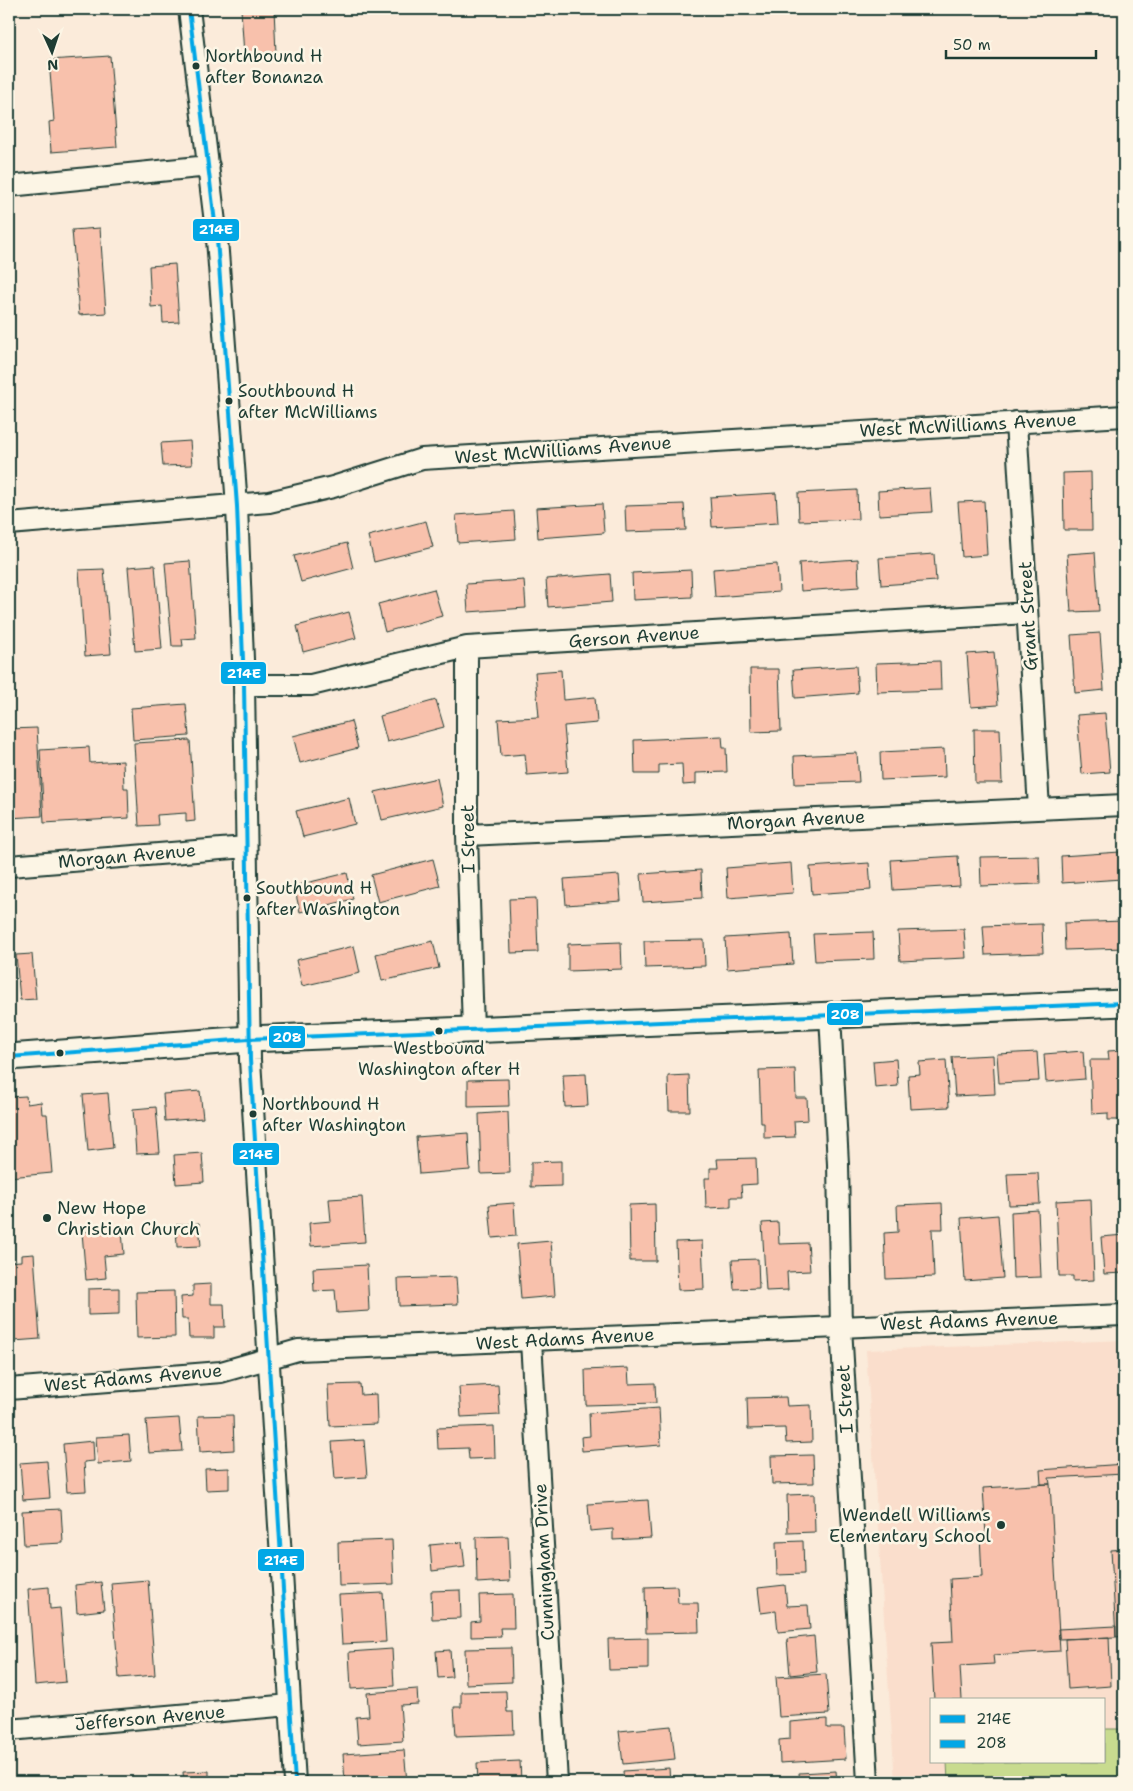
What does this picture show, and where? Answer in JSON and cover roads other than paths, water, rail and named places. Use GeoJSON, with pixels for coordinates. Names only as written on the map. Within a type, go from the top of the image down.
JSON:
{"type":"FeatureCollection","features":[{"type":"Feature","properties":{"kind":"main road"},"geometry":{"type":"LineString","coordinates":[[9,1058],[249,1039],[1124,1003]]}},
{"type":"Feature","properties":{"kind":"street"},"geometry":{"type":"LineString","coordinates":[[189,9],[217,239],[237,506],[244,685],[249,1039],[295,1782]]}},
{"type":"Feature","properties":{"kind":"street"},"geometry":{"type":"LineString","coordinates":[[9,186],[209,166]]}},
{"type":"Feature","properties":{"kind":"street","name":"West McWilliams Avenue"},"geometry":{"type":"LineString","coordinates":[[9,524],[269,502],[333,487],[422,459],[1124,416]]}},
{"type":"Feature","properties":{"kind":"street","name":"Grant Street"},"geometry":{"type":"LineString","coordinates":[[1016,422],[1039,809]]}},
{"type":"Feature","properties":{"kind":"street","name":"Gerson Avenue"},"geometry":{"type":"LineString","coordinates":[[244,685],[311,685],[467,647],[1027,613]]}},
{"type":"Feature","properties":{"kind":"street","name":"I Street"},"geometry":{"type":"LineString","coordinates":[[467,647],[467,835],[473,1030]]}},
{"type":"Feature","properties":{"kind":"street","name":"Morgan Avenue"},"geometry":{"type":"LineString","coordinates":[[467,835],[1124,805]]}},
{"type":"Feature","properties":{"kind":"street","name":"Morgan Avenue"},"geometry":{"type":"LineString","coordinates":[[9,866],[246,847]]}},
{"type":"Feature","properties":{"kind":"street","name":"I Street"},"geometry":{"type":"LineString","coordinates":[[830,1015],[838,1164],[841,1326],[868,1782]]}},
{"type":"Feature","properties":{"kind":"street","name":"West Adams Avenue"},"geometry":{"type":"LineString","coordinates":[[9,1389],[221,1372],[298,1350],[1124,1314]]}},
{"type":"Feature","properties":{"kind":"street","name":"Cunningham Drive"},"geometry":{"type":"LineString","coordinates":[[531,1341],[557,1782]]}},
{"type":"Feature","properties":{"kind":"street","name":"Jefferson Avenue"},"geometry":{"type":"LineString","coordinates":[[9,1730],[290,1705]]}},
{"type":"Feature","properties":{"kind":"place","name":"Northbound H after Bonanza"},"geometry":{"type":"Point","coordinates":[196,66]}},
{"type":"Feature","properties":{"kind":"place","name":"Southbound H after McWilliams"},"geometry":{"type":"Point","coordinates":[229,401]}},
{"type":"Feature","properties":{"kind":"place","name":"Southbound H after Washington"},"geometry":{"type":"Point","coordinates":[247,898]}},
{"type":"Feature","properties":{"kind":"place","name":"Westbound Washington after H"},"geometry":{"type":"Point","coordinates":[439,1031]}},
{"type":"Feature","properties":{"kind":"place","name":"Northbound H after Washington"},"geometry":{"type":"Point","coordinates":[253,1114]}},
{"type":"Feature","properties":{"kind":"place","name":"New Hope Christian Church"},"geometry":{"type":"Point","coordinates":[47,1218]}},
{"type":"Feature","properties":{"kind":"place","name":"Wendell Williams Elementary School"},"geometry":{"type":"Point","coordinates":[1001,1525]}}]}
